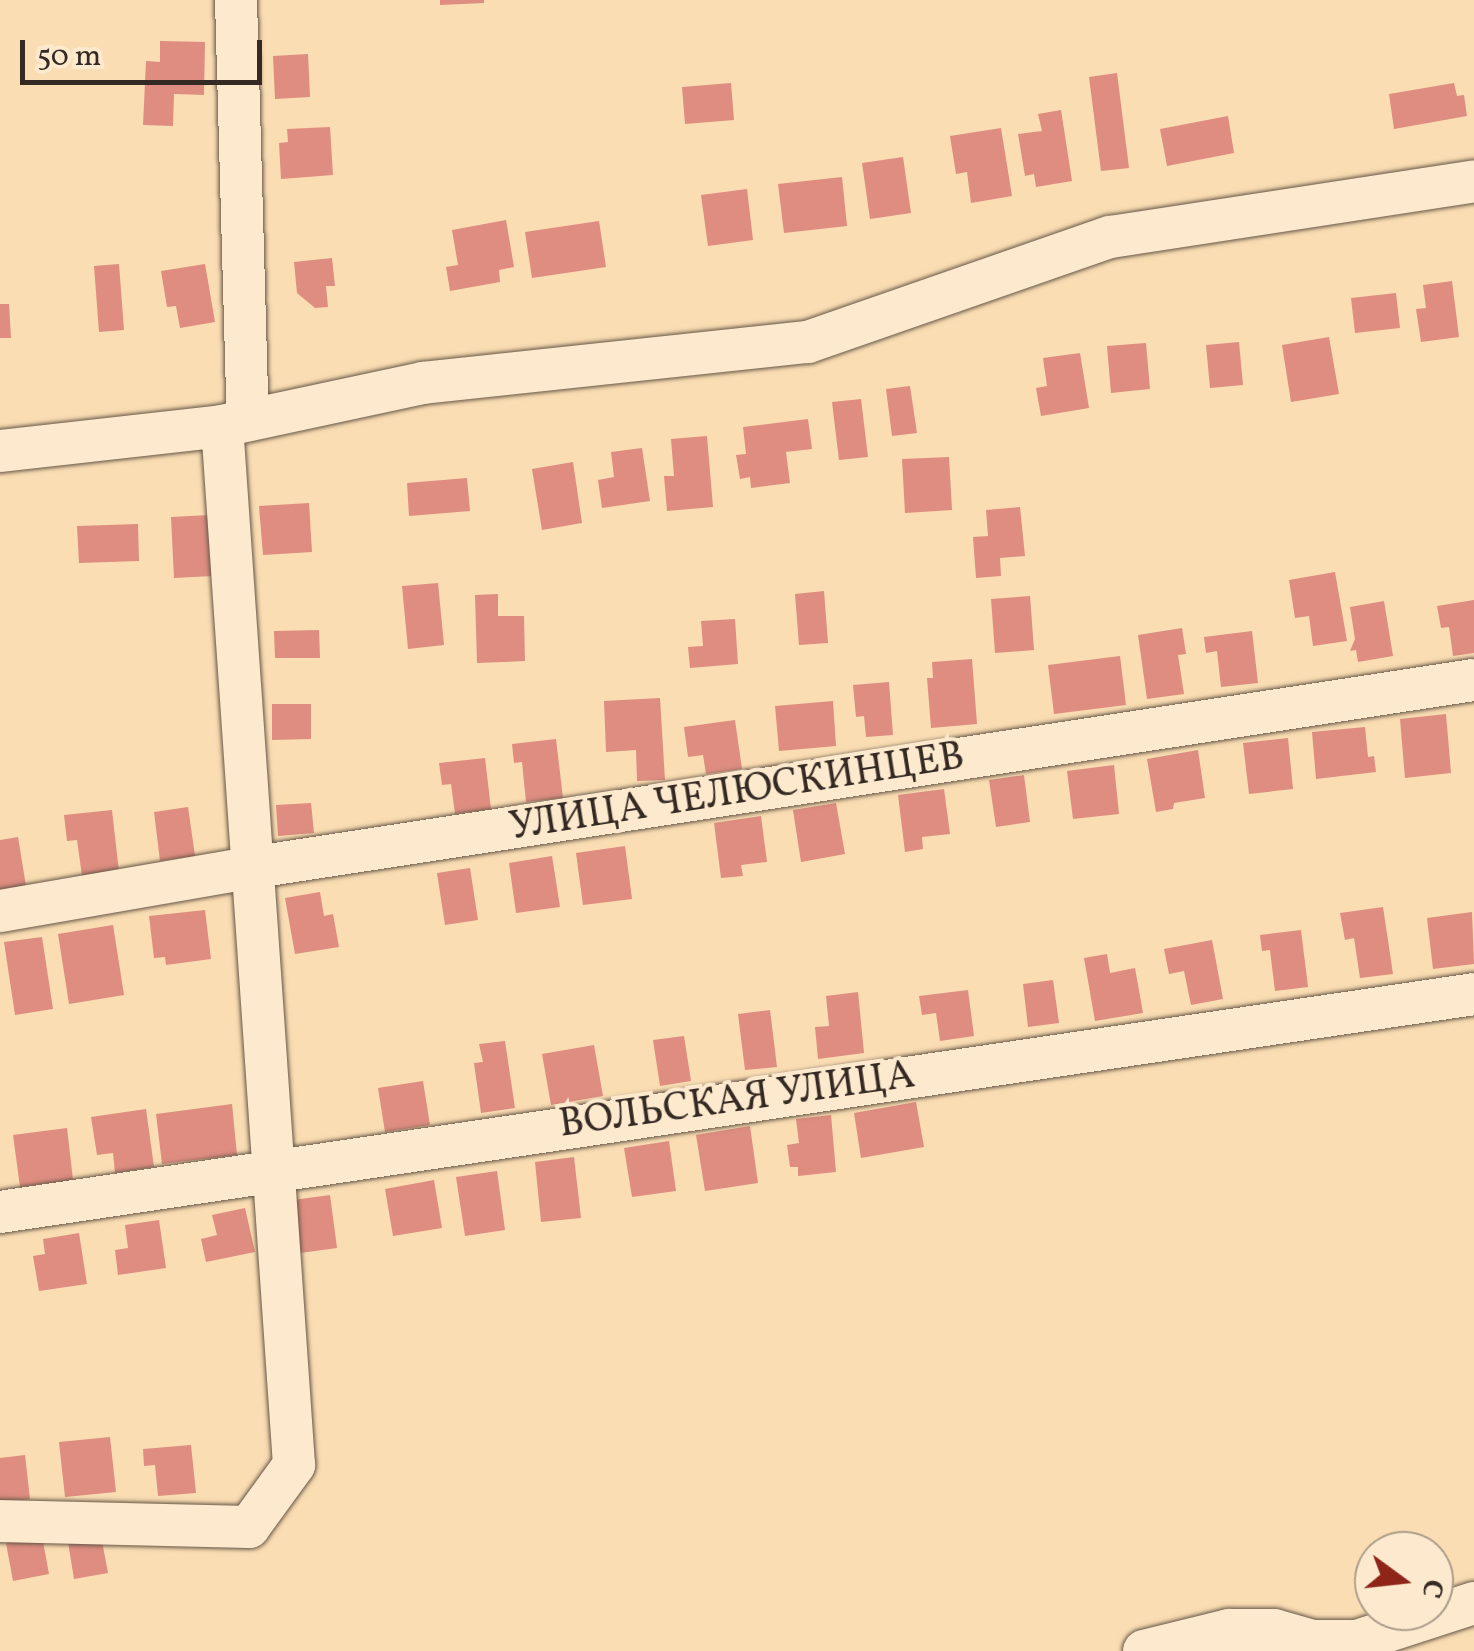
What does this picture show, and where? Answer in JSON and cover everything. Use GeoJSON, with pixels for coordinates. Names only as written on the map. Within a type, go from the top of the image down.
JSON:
{"type":"FeatureCollection","features":[{"type":"Feature","properties":{"kind":"street"},"geometry":{"type":"LineString","coordinates":[[0,1521],[250,1526],[294,1465],[250,868],[235,423],[236,0]]}},
{"type":"Feature","properties":{"kind":"street"},"geometry":{"type":"LineString","coordinates":[[0,450],[235,423],[423,383],[808,342],[1110,237],[1474,180]]}},
{"type":"Feature","properties":{"kind":"street","name":"УЛИЦА ЧЕЛЮСКИНЦЕВ"},"geometry":{"type":"LineString","coordinates":[[0,911],[250,868],[1474,680]]}},
{"type":"Feature","properties":{"kind":"street","name":"ВОЛЬСКАЯ УЛИЦА"},"geometry":{"type":"LineString","coordinates":[[0,1212],[1474,994]]}},
{"type":"Feature","properties":{"kind":"street"},"geometry":{"type":"LineString","coordinates":[[1144,1651],[1229,1630],[1274,1630],[1313,1641],[1357,1641],[1474,1603]]}},
{"type":"Feature","properties":{"kind":"building"},"geometry":{"type":"Polygon","coordinates":[[[440,0],[484,0],[484,3],[440,5],[440,0]]]}},
{"type":"Feature","properties":{"kind":"building"},"geometry":{"type":"Polygon","coordinates":[[[160,41],[205,42],[204,95],[174,94],[173,126],[143,125],[146,61],[160,62],[160,41]]]}},
{"type":"Feature","properties":{"kind":"building"},"geometry":{"type":"Polygon","coordinates":[[[308,54],[310,97],[275,99],[273,56],[308,54]]]}},
{"type":"Feature","properties":{"kind":"building"},"geometry":{"type":"Polygon","coordinates":[[[1117,73],[1129,168],[1101,171],[1089,77],[1117,73]]]}},
{"type":"Feature","properties":{"kind":"building"},"geometry":{"type":"Polygon","coordinates":[[[731,83],[734,120],[685,124],[682,87],[731,83]]]}},
{"type":"Feature","properties":{"kind":"building"},"geometry":{"type":"Polygon","coordinates":[[[1454,83],[1457,96],[1464,95],[1467,116],[1394,129],[1389,94],[1454,83]]]}},
{"type":"Feature","properties":{"kind":"building"},"geometry":{"type":"Polygon","coordinates":[[[1061,110],[1072,181],[1036,187],[1034,174],[1025,176],[1018,134],[1042,131],[1038,114],[1061,110]]]}},
{"type":"Feature","properties":{"kind":"building"},"geometry":{"type":"Polygon","coordinates":[[[1228,116],[1234,153],[1167,166],[1160,129],[1228,116]]]}},
{"type":"Feature","properties":{"kind":"building"},"geometry":{"type":"Polygon","coordinates":[[[330,127],[333,175],[281,179],[279,143],[288,142],[287,129],[330,127]]]}},
{"type":"Feature","properties":{"kind":"building"},"geometry":{"type":"Polygon","coordinates":[[[1001,128],[1012,196],[971,203],[967,172],[956,174],[950,136],[1001,128]]]}},
{"type":"Feature","properties":{"kind":"building"},"geometry":{"type":"Polygon","coordinates":[[[903,157],[911,213],[870,219],[862,163],[903,157]]]}},
{"type":"Feature","properties":{"kind":"building"},"geometry":{"type":"Polygon","coordinates":[[[842,177],[847,226],[784,233],[778,184],[842,177]]]}},
{"type":"Feature","properties":{"kind":"building"},"geometry":{"type":"Polygon","coordinates":[[[747,189],[753,240],[708,246],[701,195],[747,189]]]}},
{"type":"Feature","properties":{"kind":"building"},"geometry":{"type":"Polygon","coordinates":[[[506,220],[514,267],[499,270],[500,282],[450,291],[446,267],[458,265],[452,230],[506,220]]]}},
{"type":"Feature","properties":{"kind":"building"},"geometry":{"type":"Polygon","coordinates":[[[599,221],[606,267],[532,278],[525,232],[599,221]]]}},
{"type":"Feature","properties":{"kind":"building"},"geometry":{"type":"Polygon","coordinates":[[[332,258],[335,286],[326,286],[328,307],[315,308],[297,293],[294,262],[332,258]]]}},
{"type":"Feature","properties":{"kind":"building"},"geometry":{"type":"Polygon","coordinates":[[[119,264],[124,330],[99,332],[94,266],[119,264]]]}},
{"type":"Feature","properties":{"kind":"building"},"geometry":{"type":"Polygon","coordinates":[[[205,264],[215,322],[180,328],[176,306],[167,307],[161,271],[205,264]]]}},
{"type":"Feature","properties":{"kind":"building"},"geometry":{"type":"Polygon","coordinates":[[[1452,281],[1459,337],[1421,342],[1416,309],[1426,308],[1423,285],[1452,281]]]}},
{"type":"Feature","properties":{"kind":"building"},"geometry":{"type":"Polygon","coordinates":[[[1396,293],[1400,328],[1355,333],[1351,298],[1396,293]]]}},
{"type":"Feature","properties":{"kind":"building"},"geometry":{"type":"Polygon","coordinates":[[[0,304],[9,304],[11,338],[0,338],[0,304]]]}},
{"type":"Feature","properties":{"kind":"building"},"geometry":{"type":"Polygon","coordinates":[[[1329,337],[1339,394],[1291,402],[1282,345],[1329,337]]]}},
{"type":"Feature","properties":{"kind":"building"},"geometry":{"type":"Polygon","coordinates":[[[1239,342],[1243,385],[1210,388],[1206,345],[1239,342]]]}},
{"type":"Feature","properties":{"kind":"building"},"geometry":{"type":"Polygon","coordinates":[[[1146,343],[1150,389],[1111,393],[1107,346],[1146,343]]]}},
{"type":"Feature","properties":{"kind":"building"},"geometry":{"type":"Polygon","coordinates":[[[1080,353],[1089,408],[1041,416],[1036,388],[1047,386],[1043,358],[1080,353]]]}},
{"type":"Feature","properties":{"kind":"building"},"geometry":{"type":"Polygon","coordinates":[[[910,386],[917,433],[892,436],[886,389],[910,386]]]}},
{"type":"Feature","properties":{"kind":"building"},"geometry":{"type":"Polygon","coordinates":[[[861,399],[868,457],[839,460],[832,402],[861,399]]]}},
{"type":"Feature","properties":{"kind":"building"},"geometry":{"type":"Polygon","coordinates":[[[808,419],[812,449],[786,452],[790,483],[751,488],[750,477],[740,479],[736,455],[746,454],[743,427],[808,419]]]}},
{"type":"Feature","properties":{"kind":"building"},"geometry":{"type":"Polygon","coordinates":[[[707,436],[713,507],[667,511],[664,476],[674,476],[671,439],[707,436]]]}},
{"type":"Feature","properties":{"kind":"building"},"geometry":{"type":"Polygon","coordinates":[[[642,448],[650,501],[602,508],[598,480],[614,477],[611,452],[642,448]]]}},
{"type":"Feature","properties":{"kind":"building"},"geometry":{"type":"Polygon","coordinates":[[[949,457],[952,510],[905,513],[902,459],[949,457]]]}},
{"type":"Feature","properties":{"kind":"building"},"geometry":{"type":"Polygon","coordinates":[[[573,462],[582,523],[542,530],[532,469],[573,462]]]}},
{"type":"Feature","properties":{"kind":"building"},"geometry":{"type":"Polygon","coordinates":[[[467,478],[470,511],[409,516],[407,483],[467,478]]]}},
{"type":"Feature","properties":{"kind":"building"},"geometry":{"type":"Polygon","coordinates":[[[309,503],[312,552],[263,555],[259,506],[309,503]]]}},
{"type":"Feature","properties":{"kind":"building"},"geometry":{"type":"Polygon","coordinates":[[[1020,507],[1025,556],[1000,558],[1001,576],[976,578],[973,537],[988,536],[986,510],[1020,507]]]}},
{"type":"Feature","properties":{"kind":"building"},"geometry":{"type":"Polygon","coordinates":[[[210,515],[213,576],[174,578],[171,517],[210,515]]]}},
{"type":"Feature","properties":{"kind":"building"},"geometry":{"type":"Polygon","coordinates":[[[138,524],[139,561],[79,563],[77,526],[138,524]]]}},
{"type":"Feature","properties":{"kind":"building"},"geometry":{"type":"Polygon","coordinates":[[[1335,572],[1347,641],[1313,646],[1309,616],[1295,618],[1289,580],[1335,572]]]}},
{"type":"Feature","properties":{"kind":"building"},"geometry":{"type":"Polygon","coordinates":[[[438,583],[444,645],[408,649],[402,586],[438,583]]]}},
{"type":"Feature","properties":{"kind":"building"},"geometry":{"type":"Polygon","coordinates":[[[824,591],[828,643],[799,645],[795,594],[824,591]]]}},
{"type":"Feature","properties":{"kind":"building"},"geometry":{"type":"Polygon","coordinates":[[[498,594],[498,616],[524,616],[525,661],[477,663],[475,595],[498,594]]]}},
{"type":"Feature","properties":{"kind":"building"},"geometry":{"type":"Polygon","coordinates":[[[1030,596],[1034,650],[995,653],[991,599],[1030,596]]]}},
{"type":"Feature","properties":{"kind":"building"},"geometry":{"type":"Polygon","coordinates":[[[1474,600],[1474,653],[1453,656],[1449,627],[1441,628],[1437,606],[1474,600]]]}},
{"type":"Feature","properties":{"kind":"building"},"geometry":{"type":"Polygon","coordinates":[[[1384,601],[1393,656],[1358,662],[1356,650],[1350,651],[1355,639],[1350,607],[1384,601]]]}},
{"type":"Feature","properties":{"kind":"building"},"geometry":{"type":"Polygon","coordinates":[[[735,619],[738,664],[690,668],[688,647],[703,646],[701,621],[735,619]]]}},
{"type":"Feature","properties":{"kind":"building"},"geometry":{"type":"Polygon","coordinates":[[[1182,628],[1186,654],[1178,655],[1184,694],[1147,699],[1138,635],[1182,628]]]}},
{"type":"Feature","properties":{"kind":"building"},"geometry":{"type":"Polygon","coordinates":[[[319,630],[320,658],[275,658],[274,631],[319,630]]]}},
{"type":"Feature","properties":{"kind":"building"},"geometry":{"type":"Polygon","coordinates":[[[1252,631],[1258,683],[1221,687],[1217,651],[1206,653],[1204,637],[1252,631]]]}},
{"type":"Feature","properties":{"kind":"building"},"geometry":{"type":"Polygon","coordinates":[[[1120,656],[1126,705],[1054,714],[1048,665],[1120,656]]]}},
{"type":"Feature","properties":{"kind":"building"},"geometry":{"type":"Polygon","coordinates":[[[972,659],[977,724],[931,728],[927,678],[933,678],[932,662],[972,659]]]}},
{"type":"Feature","properties":{"kind":"building"},"geometry":{"type":"Polygon","coordinates":[[[889,682],[893,735],[866,737],[864,716],[856,717],[853,685],[889,682]]]}},
{"type":"Feature","properties":{"kind":"building"},"geometry":{"type":"Polygon","coordinates":[[[660,698],[665,780],[637,781],[636,750],[606,752],[604,701],[660,698]]]}},
{"type":"Feature","properties":{"kind":"building"},"geometry":{"type":"Polygon","coordinates":[[[833,701],[836,746],[779,751],[775,706],[833,701]]]}},
{"type":"Feature","properties":{"kind":"building"},"geometry":{"type":"Polygon","coordinates":[[[272,704],[311,704],[311,739],[272,740],[272,704]]]}},
{"type":"Feature","properties":{"kind":"building"},"geometry":{"type":"Polygon","coordinates":[[[1446,714],[1451,773],[1405,778],[1400,719],[1446,714]]]}},
{"type":"Feature","properties":{"kind":"building"},"geometry":{"type":"Polygon","coordinates":[[[735,720],[742,769],[706,774],[703,755],[688,757],[684,727],[735,720]]]}},
{"type":"Feature","properties":{"kind":"building"},"geometry":{"type":"Polygon","coordinates":[[[1365,727],[1368,757],[1374,756],[1376,772],[1316,779],[1312,732],[1365,727]]]}},
{"type":"Feature","properties":{"kind":"building"},"geometry":{"type":"Polygon","coordinates":[[[1288,738],[1293,789],[1249,794],[1243,743],[1288,738]]]}},
{"type":"Feature","properties":{"kind":"building"},"geometry":{"type":"Polygon","coordinates":[[[556,739],[563,798],[526,802],[522,762],[514,763],[512,744],[556,739]]]}},
{"type":"Feature","properties":{"kind":"building"},"geometry":{"type":"Polygon","coordinates":[[[1198,750],[1205,798],[1174,803],[1173,809],[1156,812],[1147,759],[1198,750]]]}},
{"type":"Feature","properties":{"kind":"building"},"geometry":{"type":"Polygon","coordinates":[[[485,758],[491,809],[455,814],[451,784],[442,785],[439,763],[485,758]]]}},
{"type":"Feature","properties":{"kind":"building"},"geometry":{"type":"Polygon","coordinates":[[[1114,765],[1119,814],[1073,819],[1067,771],[1114,765]]]}},
{"type":"Feature","properties":{"kind":"building"},"geometry":{"type":"Polygon","coordinates":[[[1024,775],[1030,822],[996,827],[989,780],[1024,775]]]}},
{"type":"Feature","properties":{"kind":"building"},"geometry":{"type":"Polygon","coordinates":[[[944,789],[950,834],[922,837],[923,849],[905,852],[898,795],[944,789]]]}},
{"type":"Feature","properties":{"kind":"building"},"geometry":{"type":"Polygon","coordinates":[[[311,803],[314,833],[278,836],[276,805],[311,803]]]}},
{"type":"Feature","properties":{"kind":"building"},"geometry":{"type":"Polygon","coordinates":[[[836,803],[845,854],[801,862],[793,810],[836,803]]]}},
{"type":"Feature","properties":{"kind":"building"},"geometry":{"type":"Polygon","coordinates":[[[188,807],[195,856],[160,861],[154,812],[188,807]]]}},
{"type":"Feature","properties":{"kind":"building"},"geometry":{"type":"Polygon","coordinates":[[[112,810],[119,872],[82,876],[77,840],[67,841],[64,815],[112,810]]]}},
{"type":"Feature","properties":{"kind":"building"},"geometry":{"type":"Polygon","coordinates":[[[761,816],[767,862],[741,865],[743,876],[721,878],[714,823],[761,816]]]}},
{"type":"Feature","properties":{"kind":"building"},"geometry":{"type":"Polygon","coordinates":[[[18,837],[26,886],[0,890],[0,840],[18,837]]]}},
{"type":"Feature","properties":{"kind":"building"},"geometry":{"type":"Polygon","coordinates":[[[625,846],[632,899],[583,905],[576,853],[625,846]]]}},
{"type":"Feature","properties":{"kind":"building"},"geometry":{"type":"Polygon","coordinates":[[[552,856],[560,907],[516,913],[509,863],[552,856]]]}},
{"type":"Feature","properties":{"kind":"building"},"geometry":{"type":"Polygon","coordinates":[[[470,868],[478,920],[445,925],[437,873],[470,868]]]}},
{"type":"Feature","properties":{"kind":"building"},"geometry":{"type":"Polygon","coordinates":[[[320,892],[324,916],[333,914],[339,947],[295,954],[285,898],[320,892]]]}},
{"type":"Feature","properties":{"kind":"building"},"geometry":{"type":"Polygon","coordinates":[[[1383,907],[1393,974],[1360,978],[1354,938],[1345,940],[1340,913],[1383,907]]]}},
{"type":"Feature","properties":{"kind":"building"},"geometry":{"type":"Polygon","coordinates":[[[205,910],[211,959],[166,965],[165,957],[154,958],[149,916],[205,910]]]}},
{"type":"Feature","properties":{"kind":"building"},"geometry":{"type":"Polygon","coordinates":[[[1472,912],[1474,964],[1433,969],[1427,918],[1472,912]]]}},
{"type":"Feature","properties":{"kind":"building"},"geometry":{"type":"Polygon","coordinates":[[[113,925],[124,995],[69,1004],[58,934],[113,925]]]}},
{"type":"Feature","properties":{"kind":"building"},"geometry":{"type":"Polygon","coordinates":[[[1301,930],[1308,987],[1275,991],[1270,950],[1262,951],[1260,935],[1301,930]]]}},
{"type":"Feature","properties":{"kind":"building"},"geometry":{"type":"Polygon","coordinates":[[[42,937],[53,1009],[15,1015],[4,942],[42,937]]]}},
{"type":"Feature","properties":{"kind":"building"},"geometry":{"type":"Polygon","coordinates":[[[1212,940],[1223,999],[1191,1005],[1184,971],[1169,974],[1164,949],[1212,940]]]}},
{"type":"Feature","properties":{"kind":"building"},"geometry":{"type":"Polygon","coordinates":[[[1107,954],[1110,973],[1135,968],[1143,1013],[1095,1021],[1084,958],[1107,954]]]}},
{"type":"Feature","properties":{"kind":"building"},"geometry":{"type":"Polygon","coordinates":[[[1053,980],[1059,1023],[1028,1027],[1023,984],[1053,980]]]}},
{"type":"Feature","properties":{"kind":"building"},"geometry":{"type":"Polygon","coordinates":[[[968,990],[974,1036],[940,1041],[936,1013],[922,1015],[919,996],[968,990]]]}},
{"type":"Feature","properties":{"kind":"building"},"geometry":{"type":"Polygon","coordinates":[[[858,992],[864,1053],[818,1059],[815,1027],[829,1026],[826,996],[858,992]]]}},
{"type":"Feature","properties":{"kind":"building"},"geometry":{"type":"Polygon","coordinates":[[[770,1010],[777,1067],[745,1070],[738,1014],[770,1010]]]}},
{"type":"Feature","properties":{"kind":"building"},"geometry":{"type":"Polygon","coordinates":[[[684,1036],[691,1081],[660,1086],[653,1040],[684,1036]]]}},
{"type":"Feature","properties":{"kind":"building"},"geometry":{"type":"Polygon","coordinates":[[[505,1041],[515,1108],[481,1113],[474,1063],[483,1062],[479,1044],[505,1041]]]}},
{"type":"Feature","properties":{"kind":"building"},"geometry":{"type":"Polygon","coordinates":[[[594,1045],[603,1096],[551,1105],[542,1054],[594,1045]]]}},
{"type":"Feature","properties":{"kind":"building"},"geometry":{"type":"Polygon","coordinates":[[[423,1081],[430,1125],[385,1132],[378,1088],[423,1081]]]}},
{"type":"Feature","properties":{"kind":"building"},"geometry":{"type":"Polygon","coordinates":[[[916,1102],[924,1147],[861,1158],[854,1113],[916,1102]]]}},
{"type":"Feature","properties":{"kind":"building"},"geometry":{"type":"Polygon","coordinates":[[[232,1104],[237,1155],[162,1164],[156,1114],[232,1104]]]}},
{"type":"Feature","properties":{"kind":"building"},"geometry":{"type":"Polygon","coordinates":[[[146,1109],[154,1167],[115,1173],[113,1153],[97,1155],[91,1117],[146,1109]]]}},
{"type":"Feature","properties":{"kind":"building"},"geometry":{"type":"Polygon","coordinates":[[[831,1115],[836,1172],[798,1176],[798,1167],[790,1167],[787,1145],[799,1143],[796,1119],[831,1115]]]}},
{"type":"Feature","properties":{"kind":"building"},"geometry":{"type":"Polygon","coordinates":[[[750,1126],[758,1183],[705,1191],[696,1135],[750,1126]]]}},
{"type":"Feature","properties":{"kind":"building"},"geometry":{"type":"Polygon","coordinates":[[[67,1128],[73,1180],[20,1187],[13,1135],[67,1128]]]}},
{"type":"Feature","properties":{"kind":"building"},"geometry":{"type":"Polygon","coordinates":[[[669,1141],[676,1191],[632,1197],[624,1148],[669,1141]]]}},
{"type":"Feature","properties":{"kind":"building"},"geometry":{"type":"Polygon","coordinates":[[[574,1157],[581,1218],[541,1222],[535,1162],[574,1157]]]}},
{"type":"Feature","properties":{"kind":"building"},"geometry":{"type":"Polygon","coordinates":[[[497,1171],[505,1230],[465,1236],[456,1177],[497,1171]]]}},
{"type":"Feature","properties":{"kind":"building"},"geometry":{"type":"Polygon","coordinates":[[[434,1180],[442,1228],[393,1236],[385,1189],[434,1180]]]}},
{"type":"Feature","properties":{"kind":"building"},"geometry":{"type":"Polygon","coordinates":[[[330,1195],[337,1248],[300,1253],[293,1200],[330,1195]]]}},
{"type":"Feature","properties":{"kind":"building"},"geometry":{"type":"Polygon","coordinates":[[[245,1208],[255,1252],[206,1262],[201,1239],[217,1235],[212,1215],[245,1208]]]}},
{"type":"Feature","properties":{"kind":"building"},"geometry":{"type":"Polygon","coordinates":[[[159,1220],[166,1268],[118,1275],[115,1250],[128,1248],[125,1225],[159,1220]]]}},
{"type":"Feature","properties":{"kind":"building"},"geometry":{"type":"Polygon","coordinates":[[[79,1233],[87,1284],[39,1291],[33,1256],[45,1254],[43,1239],[79,1233]]]}},
{"type":"Feature","properties":{"kind":"building"},"geometry":{"type":"Polygon","coordinates":[[[110,1437],[116,1492],[65,1497],[59,1442],[110,1437]]]}},
{"type":"Feature","properties":{"kind":"building"},"geometry":{"type":"Polygon","coordinates":[[[191,1445],[196,1493],[158,1496],[155,1465],[144,1466],[143,1449],[191,1445]]]}},
{"type":"Feature","properties":{"kind":"building"},"geometry":{"type":"Polygon","coordinates":[[[25,1455],[30,1499],[0,1503],[0,1458],[25,1455]]]}},
{"type":"Feature","properties":{"kind":"building"},"geometry":{"type":"Polygon","coordinates":[[[42,1536],[49,1574],[13,1581],[6,1543],[42,1536]]]}},
{"type":"Feature","properties":{"kind":"building"},"geometry":{"type":"Polygon","coordinates":[[[101,1536],[108,1573],[74,1579],[68,1542],[101,1536]]]}}]}
